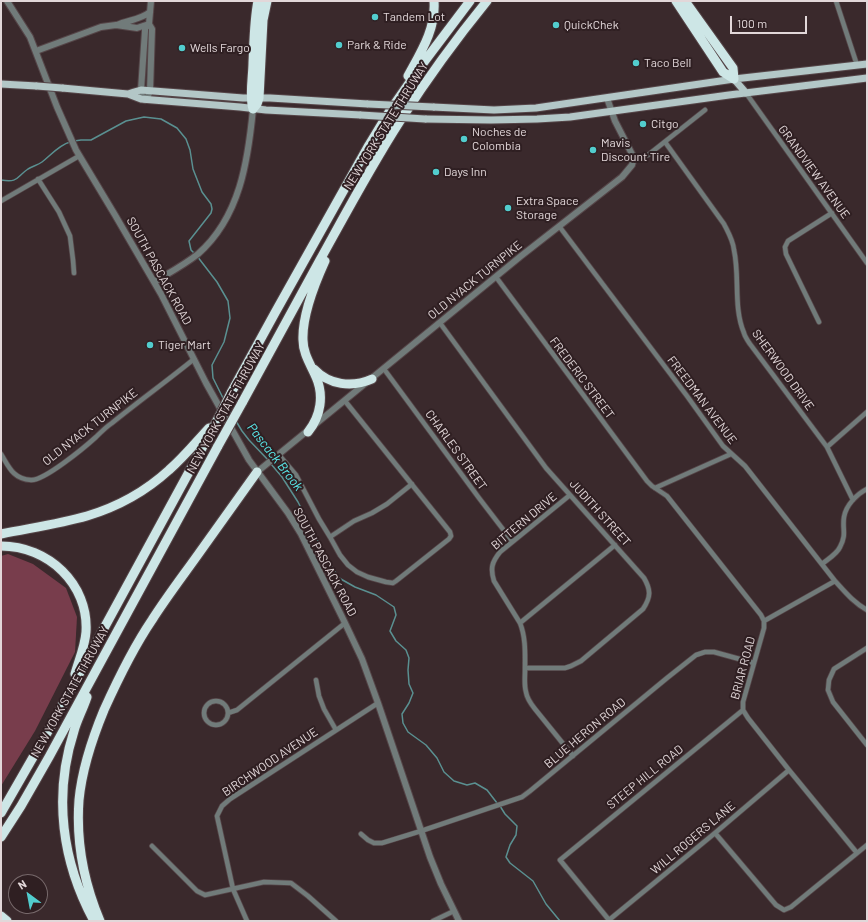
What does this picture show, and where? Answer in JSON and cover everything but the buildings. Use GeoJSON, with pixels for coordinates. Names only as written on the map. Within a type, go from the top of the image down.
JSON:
{"type":"FeatureCollection","features":[{"type":"Feature","properties":{"kind":"highway"},"geometry":{"type":"LineString","coordinates":[[253,109],[257,104],[255,98],[256,13],[258,1]]}},
{"type":"Feature","properties":{"kind":"highway"},"geometry":{"type":"LineString","coordinates":[[255,98],[263,20],[267,1]]}},
{"type":"Feature","properties":{"kind":"highway"},"geometry":{"type":"LineString","coordinates":[[369,145],[425,45],[433,23],[434,1]]}},
{"type":"Feature","properties":{"kind":"highway","name":"NEW YORK STATE THRUWAY"},"geometry":{"type":"LineString","coordinates":[[1,813],[29,766],[67,696],[204,438],[220,415],[276,311],[369,145],[417,71],[470,1]]}},
{"type":"Feature","properties":{"kind":"highway","name":"NEW YORK STATE THRUWAY"},"geometry":{"type":"LineString","coordinates":[[1,837],[43,768],[361,184],[386,142],[442,59],[476,15],[489,1]]}},
{"type":"Feature","properties":{"kind":"highway"},"geometry":{"type":"LineString","coordinates":[[676,1],[723,72],[734,79]]}},
{"type":"Feature","properties":{"kind":"highway"},"geometry":{"type":"LineString","coordinates":[[685,1],[733,68],[734,79]]}},
{"type":"Feature","properties":{"kind":"highway"},"geometry":{"type":"LineString","coordinates":[[308,432],[317,416],[321,396],[318,382],[306,356],[303,345],[303,331],[306,313],[319,275],[361,184]]}},
{"type":"Feature","properties":{"kind":"highway"},"geometry":{"type":"LineString","coordinates":[[306,356],[317,372],[333,381],[342,384],[356,384],[372,379]]}},
{"type":"Feature","properties":{"kind":"highway"},"geometry":{"type":"LineString","coordinates":[[1,534],[80,518],[124,501],[148,486],[169,470],[189,450],[204,438]]}},
{"type":"Feature","properties":{"kind":"highway"},"geometry":{"type":"LineString","coordinates":[[100,921],[87,885],[81,849],[79,823],[83,775],[95,734],[117,682],[147,628],[171,591],[257,472]]}},
{"type":"Feature","properties":{"kind":"highway"},"geometry":{"type":"LineString","coordinates":[[1,546],[20,548],[35,552],[42,556],[55,564],[65,574],[78,593],[84,614],[86,633],[83,649],[67,696]]}},
{"type":"Feature","properties":{"kind":"highway"},"geometry":{"type":"LineString","coordinates":[[94,921],[81,896],[69,860],[64,833],[62,797],[67,759],[74,731],[105,653]]}},
{"type":"Feature","properties":{"kind":"highway"},"geometry":{"type":"LineString","coordinates":[[1,916],[7,921]]}},
{"type":"Feature","properties":{"kind":"main road"},"geometry":{"type":"LineString","coordinates":[[128,94],[141,90],[255,98],[480,110],[518,109],[552,106],[734,79],[867,64]]}},
{"type":"Feature","properties":{"kind":"main road"},"geometry":{"type":"LineString","coordinates":[[1,84],[128,94],[145,100],[253,109],[425,119],[523,120],[570,117],[867,78]]}},
{"type":"Feature","properties":{"kind":"main road"},"geometry":{"type":"LineString","coordinates":[[734,79],[746,93]]}},
{"type":"Feature","properties":{"kind":"street","name":"SOUTH PASCACK ROAD"},"geometry":{"type":"LineString","coordinates":[[7,1],[30,37],[73,145],[154,282],[231,429],[257,472],[288,513],[298,530],[345,623],[362,659],[430,856],[441,884],[459,921]]}},
{"type":"Feature","properties":{"kind":"street"},"geometry":{"type":"LineString","coordinates":[[149,24],[145,28],[141,90],[142,96],[145,100],[150,91],[152,29],[149,24],[151,1]]}},
{"type":"Feature","properties":{"kind":"street"},"geometry":{"type":"LineString","coordinates":[[836,1],[857,65]]}},
{"type":"Feature","properties":{"kind":"street"},"geometry":{"type":"LineString","coordinates":[[36,51],[94,29],[116,25],[140,18],[150,12]]}},
{"type":"Feature","properties":{"kind":"street"},"geometry":{"type":"LineString","coordinates":[[116,25],[137,28],[149,24]]}},
{"type":"Feature","properties":{"kind":"street","name":"GRANDVIEW AVENUE"},"geometry":{"type":"LineString","coordinates":[[746,93],[867,263]]}},
{"type":"Feature","properties":{"kind":"street"},"geometry":{"type":"LineString","coordinates":[[608,98],[615,121],[634,158],[648,156],[705,110]]}},
{"type":"Feature","properties":{"kind":"street"},"geometry":{"type":"LineString","coordinates":[[154,282],[193,258],[212,239],[223,225],[237,196],[248,154],[253,109]]}},
{"type":"Feature","properties":{"kind":"street","name":"SHERWOOD DRIVE"},"geometry":{"type":"LineString","coordinates":[[664,142],[724,224],[730,235],[736,265],[738,310],[744,334],[826,447],[853,500]]}},
{"type":"Feature","properties":{"kind":"street"},"geometry":{"type":"LineString","coordinates":[[1,201],[79,156]]}},
{"type":"Feature","properties":{"kind":"street","name":"OLD NYACK TURNPIKE"},"geometry":{"type":"LineString","coordinates":[[257,472],[559,226],[624,175],[632,166],[634,158]]}},
{"type":"Feature","properties":{"kind":"street"},"geometry":{"type":"LineString","coordinates":[[38,179],[59,212],[70,236],[74,273]]}},
{"type":"Feature","properties":{"kind":"street"},"geometry":{"type":"LineString","coordinates":[[819,322],[786,254],[785,247],[788,241],[832,213]]}},
{"type":"Feature","properties":{"kind":"street","name":"FREEDMAN AVENUE"},"geometry":{"type":"LineString","coordinates":[[559,226],[723,446],[731,454],[738,458],[745,466],[848,596],[867,610]]}},
{"type":"Feature","properties":{"kind":"street","name":"FREDERIC STREET"},"geometry":{"type":"LineString","coordinates":[[496,277],[647,481],[655,488]]}},
{"type":"Feature","properties":{"kind":"street","name":"JUDITH STREET"},"geometry":{"type":"LineString","coordinates":[[440,323],[546,468],[644,578],[648,585],[648,602],[643,609],[581,661],[571,666],[559,668],[525,668]]}},
{"type":"Feature","properties":{"kind":"street","name":"OLD NYACK TURNPIKE"},"geometry":{"type":"LineString","coordinates":[[1,454],[11,471],[18,478],[32,481],[44,477],[78,452],[97,437],[110,424],[194,359]]}},
{"type":"Feature","properties":{"kind":"street","name":"CHARLES STREET"},"geometry":{"type":"LineString","coordinates":[[384,369],[512,542]]}},
{"type":"Feature","properties":{"kind":"street"},"geometry":{"type":"LineString","coordinates":[[276,457],[296,475],[340,555],[348,565],[357,572],[386,582],[396,581],[449,539],[451,536],[450,532],[344,401]]}},
{"type":"Feature","properties":{"kind":"street"},"geometry":{"type":"LineString","coordinates":[[826,447],[867,412]]}},
{"type":"Feature","properties":{"kind":"street"},"geometry":{"type":"LineString","coordinates":[[655,488],[731,454]]}},
{"type":"Feature","properties":{"kind":"street"},"geometry":{"type":"LineString","coordinates":[[330,537],[354,521],[387,504],[412,484]]}},
{"type":"Feature","properties":{"kind":"street"},"geometry":{"type":"LineString","coordinates":[[655,488],[667,496],[761,615],[764,622],[835,581]]}},
{"type":"Feature","properties":{"kind":"street"},"geometry":{"type":"LineString","coordinates":[[822,564],[840,548],[844,536],[844,516],[847,507],[862,491],[867,489]]}},
{"type":"Feature","properties":{"kind":"street","name":"BITTERN DRIVE"},"geometry":{"type":"LineString","coordinates":[[570,495],[500,552],[495,558],[492,566],[492,574],[494,581],[520,623],[524,639],[526,693],[529,701],[573,756]]}},
{"type":"Feature","properties":{"kind":"street"},"geometry":{"type":"LineString","coordinates":[[520,623],[615,545]]}},
{"type":"Feature","properties":{"kind":"street","name":"BRIAR ROAD"},"geometry":{"type":"LineString","coordinates":[[764,622],[764,628],[742,702],[743,710],[789,770],[857,853]]}},
{"type":"Feature","properties":{"kind":"street"},"geometry":{"type":"LineString","coordinates":[[228,713],[237,710],[345,623]]}},
{"type":"Feature","properties":{"kind":"street"},"geometry":{"type":"LineString","coordinates":[[867,648],[834,670],[829,680],[828,690],[833,702],[867,745]]}},
{"type":"Feature","properties":{"kind":"street","name":"BLUE HERON ROAD"},"geometry":{"type":"LineString","coordinates":[[361,834],[374,843],[382,844],[522,797],[696,655],[705,652],[714,652],[754,664]]}},
{"type":"Feature","properties":{"kind":"street"},"geometry":{"type":"LineString","coordinates":[[316,680],[319,696],[324,709],[336,730]]}},
{"type":"Feature","properties":{"kind":"street"},"geometry":{"type":"LineString","coordinates":[[216,701],[224,705],[228,713],[224,722],[216,725],[207,722],[204,713],[205,709],[211,702],[216,701]]}},
{"type":"Feature","properties":{"kind":"street","name":"BIRCHWOOD AVENUE"},"geometry":{"type":"LineString","coordinates":[[247,921],[233,889],[217,816],[222,806],[230,799],[378,703]]}},
{"type":"Feature","properties":{"kind":"street","name":"STEEP HILL ROAD"},"geometry":{"type":"LineString","coordinates":[[609,920],[560,860],[743,710]]}},
{"type":"Feature","properties":{"kind":"street","name":"WILL ROGERS LANE"},"geometry":{"type":"LineString","coordinates":[[609,920],[789,770]]}},
{"type":"Feature","properties":{"kind":"street"},"geometry":{"type":"LineString","coordinates":[[715,833],[776,906],[784,910],[791,907],[867,845]]}},
{"type":"Feature","properties":{"kind":"street"},"geometry":{"type":"LineString","coordinates":[[152,846],[197,892],[205,895],[264,882],[291,883],[336,921]]}},
{"type":"Feature","properties":{"kind":"street"},"geometry":{"type":"LineString","coordinates":[[433,921],[454,911]]}},
{"type":"Feature","properties":{"kind":"shaded area"},"geometry":{"type":"Polygon","coordinates":[[[8,554],[33,564],[66,588],[77,617],[75,652],[35,731],[1,786],[1,556],[8,554]]]}},
{"type":"Feature","properties":{"kind":"waterway","name":"Pascack Brook"},"geometry":{"type":"LineString","coordinates":[[74,141],[91,140],[126,121],[144,117],[161,119],[177,128],[186,139],[190,150],[193,169],[202,192],[211,204],[212,209],[211,213],[189,241],[191,250],[194,253]]}},
{"type":"Feature","properties":{"kind":"waterway","name":"Pascack Brook"},"geometry":{"type":"LineString","coordinates":[[1,180],[11,181],[17,179],[28,169],[39,164],[66,143],[70,142]]}},
{"type":"Feature","properties":{"kind":"waterway","name":"Pascack Brook"},"geometry":{"type":"LineString","coordinates":[[197,256],[217,282],[228,301],[230,318],[224,342],[212,365],[213,378],[224,400]]}},
{"type":"Feature","properties":{"kind":"waterway","name":"Pascack Brook"},"geometry":{"type":"LineString","coordinates":[[228,407],[232,414]]}},
{"type":"Feature","properties":{"kind":"waterway","name":"Pascack Brook"},"geometry":{"type":"LineString","coordinates":[[236,421],[249,440],[269,461]]}},
{"type":"Feature","properties":{"kind":"waterway","name":"Pascack Brook"},"geometry":{"type":"LineString","coordinates":[[271,464],[282,477],[298,502],[329,563],[339,578],[355,587],[376,595],[394,607],[396,615],[390,631],[396,641],[406,650],[409,658],[409,684],[413,693],[402,714],[403,723],[408,732],[426,745],[437,758],[444,772],[454,781],[467,785],[475,783],[487,790],[497,803]]}},
{"type":"Feature","properties":{"kind":"waterway","name":"Pascack Brook"},"geometry":{"type":"LineString","coordinates":[[500,806],[505,814],[517,826],[516,835],[510,845],[506,857],[510,863],[533,881],[546,904],[560,921]]}},
{"type":"Feature","properties":{"kind":"place","name":"Tandem Lot"},"geometry":{"type":"Point","coordinates":[375,17]}},
{"type":"Feature","properties":{"kind":"place","name":"QuickChek"},"geometry":{"type":"Point","coordinates":[556,25]}},
{"type":"Feature","properties":{"kind":"place","name":"Park & Ride"},"geometry":{"type":"Point","coordinates":[339,45]}},
{"type":"Feature","properties":{"kind":"place","name":"Wells Fargo"},"geometry":{"type":"Point","coordinates":[182,48]}},
{"type":"Feature","properties":{"kind":"place","name":"Taco Bell"},"geometry":{"type":"Point","coordinates":[636,63]}},
{"type":"Feature","properties":{"kind":"place","name":"Citgo"},"geometry":{"type":"Point","coordinates":[643,124]}},
{"type":"Feature","properties":{"kind":"place","name":"Noches de Colombia"},"geometry":{"type":"Point","coordinates":[464,139]}},
{"type":"Feature","properties":{"kind":"place","name":"Mavis Discount Tire"},"geometry":{"type":"Point","coordinates":[593,150]}},
{"type":"Feature","properties":{"kind":"place","name":"Days Inn"},"geometry":{"type":"Point","coordinates":[436,172]}},
{"type":"Feature","properties":{"kind":"place","name":"Extra Space Storage"},"geometry":{"type":"Point","coordinates":[508,208]}},
{"type":"Feature","properties":{"kind":"place","name":"Tiger Mart"},"geometry":{"type":"Point","coordinates":[150,345]}}]}
